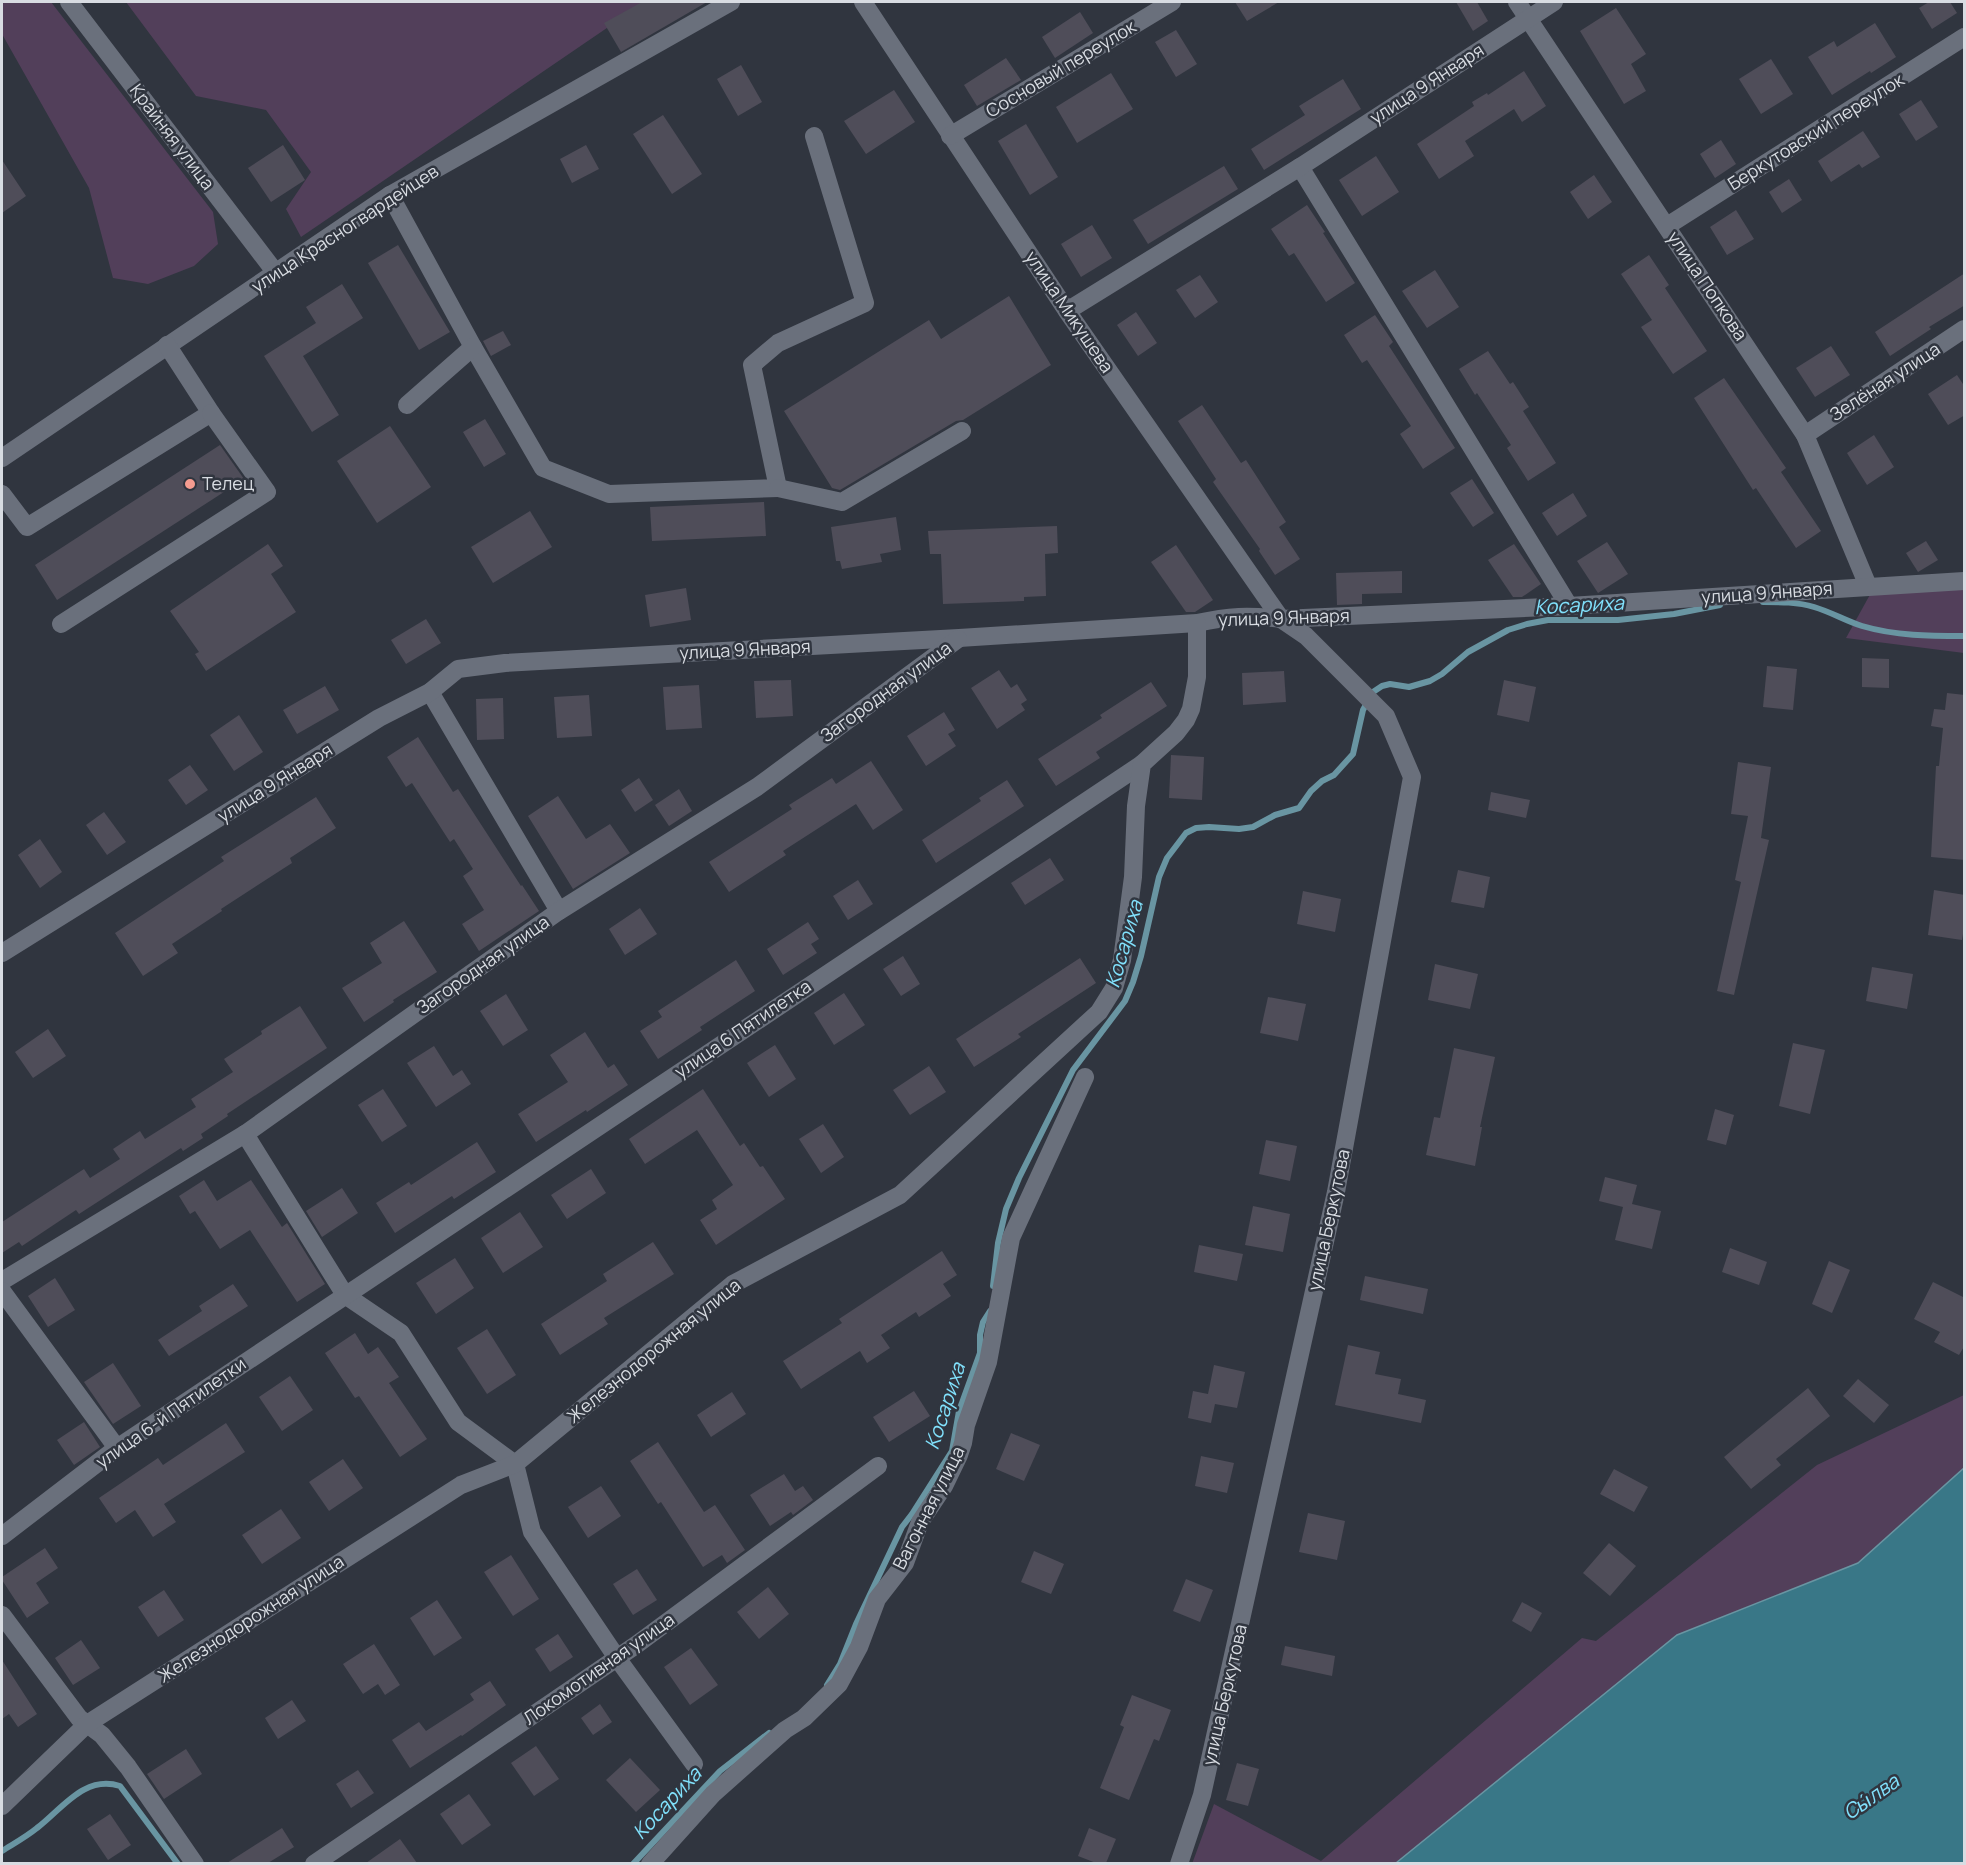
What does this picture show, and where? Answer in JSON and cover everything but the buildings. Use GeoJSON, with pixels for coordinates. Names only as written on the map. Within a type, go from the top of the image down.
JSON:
{"type":"FeatureCollection","features":[{"type":"Feature","properties":{"kind":"street","name":"Крайняя улица"},"geometry":{"type":"LineString","coordinates":[[69,2],[276,273]]}},
{"type":"Feature","properties":{"kind":"street","name":"улица Красногвардейцев"},"geometry":{"type":"LineString","coordinates":[[2,458],[390,195],[731,2]]}},
{"type":"Feature","properties":{"kind":"street","name":"улица Микушева"},"geometry":{"type":"LineString","coordinates":[[863,2],[1067,311],[1281,619]]}},
{"type":"Feature","properties":{"kind":"street","name":"Сосновый переулок"},"geometry":{"type":"LineString","coordinates":[[950,136],[1172,2]]}},
{"type":"Feature","properties":{"kind":"street","name":"улица Попкова"},"geometry":{"type":"LineString","coordinates":[[1517,2],[1805,435],[1868,586]]}},
{"type":"Feature","properties":{"kind":"street","name":"улица 9 Января"},"geometry":{"type":"LineString","coordinates":[[1067,311],[1300,167],[1554,2]]}},
{"type":"Feature","properties":{"kind":"street","name":"Беркутовский переулок"},"geometry":{"type":"LineString","coordinates":[[1667,226],[1965,37]]}},
{"type":"Feature","properties":{"kind":"street"},"geometry":{"type":"LineString","coordinates":[[778,488],[752,366],[778,343],[865,303],[814,136]]}},
{"type":"Feature","properties":{"kind":"street"},"geometry":{"type":"LineString","coordinates":[[1300,167],[1569,606]]}},
{"type":"Feature","properties":{"kind":"street"},"geometry":{"type":"LineString","coordinates":[[390,195],[473,347],[543,468],[609,494],[778,488],[842,502],[962,431]]}},
{"type":"Feature","properties":{"kind":"street","name":"Зелёная улица"},"geometry":{"type":"LineString","coordinates":[[1805,435],[1965,329]]}},
{"type":"Feature","properties":{"kind":"street"},"geometry":{"type":"LineString","coordinates":[[61,624],[267,492],[211,413],[167,345]]}},
{"type":"Feature","properties":{"kind":"street"},"geometry":{"type":"LineString","coordinates":[[407,405],[473,347]]}},
{"type":"Feature","properties":{"kind":"street"},"geometry":{"type":"LineString","coordinates":[[2,494],[27,528],[211,413]]}},
{"type":"Feature","properties":{"kind":"street","name":"улица 9 Января"},"geometry":{"type":"LineString","coordinates":[[2,953],[379,718],[430,692],[458,669],[505,663],[958,639],[1197,623],[1248,615],[1281,619],[1569,606],[1965,581]]}},
{"type":"Feature","properties":{"kind":"street","name":"улица Беркутова"},"geometry":{"type":"LineString","coordinates":[[1179,1863],[1202,1795],[1336,1192],[1412,777],[1386,716],[1306,636],[1281,619]]}},
{"type":"Feature","properties":{"kind":"street"},"geometry":{"type":"LineString","coordinates":[[1142,764],[1176,733],[1191,710],[1197,677],[1197,623]]}},
{"type":"Feature","properties":{"kind":"street","name":"Загородная улица"},"geometry":{"type":"LineString","coordinates":[[2,1281],[244,1134],[559,911],[757,787],[958,639]]}},
{"type":"Feature","properties":{"kind":"street"},"geometry":{"type":"LineString","coordinates":[[430,692],[559,911]]}},
{"type":"Feature","properties":{"kind":"street","name":"улица 6 Пятилетка"},"geometry":{"type":"LineString","coordinates":[[345,1294],[1142,764]]}},
{"type":"Feature","properties":{"kind":"street","name":"Железнодорожная улица"},"geometry":{"type":"LineString","coordinates":[[2,1806],[87,1724],[461,1485],[515,1464],[733,1284],[900,1195],[1099,1012],[1114,988],[1122,960],[1133,877],[1136,806],[1142,764]]}},
{"type":"Feature","properties":{"kind":"street","name":"Вагонная улица"},"geometry":{"type":"LineString","coordinates":[[650,1863],[713,1794],[785,1730],[804,1718],[839,1684],[859,1647],[878,1599],[905,1563],[920,1522],[944,1486],[959,1455],[966,1425],[988,1362],[1011,1238],[1084,1077]]}},
{"type":"Feature","properties":{"kind":"street"},"geometry":{"type":"LineString","coordinates":[[244,1134],[345,1294],[401,1333],[458,1422],[515,1464],[532,1532],[617,1658],[694,1764]]}},
{"type":"Feature","properties":{"kind":"street"},"geometry":{"type":"LineString","coordinates":[[2,1292],[117,1448]]}},
{"type":"Feature","properties":{"kind":"street","name":"улица 6-й Пятилетки"},"geometry":{"type":"LineString","coordinates":[[2,1536],[117,1448],[345,1294]]}},
{"type":"Feature","properties":{"kind":"street","name":"Локомотивная улица"},"geometry":{"type":"LineString","coordinates":[[314,1863],[617,1658],[878,1466]]}},
{"type":"Feature","properties":{"kind":"street"},"geometry":{"type":"LineString","coordinates":[[2,1615],[79,1718],[102,1735],[128,1767],[195,1863]]}},
{"type":"Feature","properties":{"kind":"shaded area"},"geometry":{"type":"Polygon","coordinates":[[[2,2],[51,2],[213,212],[218,244],[194,266],[148,284],[113,278],[89,188],[2,34],[2,2]]]}},
{"type":"Feature","properties":{"kind":"shaded area"},"geometry":{"type":"Polygon","coordinates":[[[126,2],[645,2],[301,237],[286,209],[311,172],[266,110],[196,96],[126,2]]]}},
{"type":"Feature","properties":{"kind":"shaded area"},"geometry":{"type":"Polygon","coordinates":[[[1964,586],[1964,653],[1846,638],[1872,591],[1964,586]]]}},
{"type":"Feature","properties":{"kind":"shaded area"},"geometry":{"type":"Polygon","coordinates":[[[1964,1395],[1964,1468],[1858,1563],[1677,1635],[1396,1863],[1192,1864],[1214,1804],[1321,1861],[1582,1638],[1596,1641],[1817,1465],[1964,1395]]]}},
{"type":"Feature","properties":{"kind":"water","name":"Сы́лва"},"geometry":{"type":"Polygon","coordinates":[[[1964,1468],[1964,1863],[1396,1863],[1677,1635],[1858,1563],[1964,1468]]]}},
{"type":"Feature","properties":{"kind":"waterway","name":"Косариха"},"geometry":{"type":"LineString","coordinates":[[1763,602],[1808,605],[1850,622],[1888,632],[1964,636]]}},
{"type":"Feature","properties":{"kind":"waterway","name":"Косариха"},"geometry":{"type":"LineString","coordinates":[[993,1286],[998,1243],[1006,1209],[1019,1178],[1073,1070],[1125,1001],[1141,956],[1159,877],[1167,858],[1186,833],[1196,828],[1253,827],[1275,815],[1299,808],[1311,791],[1322,781],[1334,775],[1353,754],[1363,710],[1373,692],[1390,684],[1409,687],[1430,681],[1468,652],[1508,630],[1548,620],[1618,620],[1674,614],[1720,605]]}},
{"type":"Feature","properties":{"kind":"waterway","name":"Косариха"},"geometry":{"type":"LineString","coordinates":[[827,1685],[840,1664],[856,1624],[902,1527],[952,1451],[959,1411],[980,1353],[983,1322],[990,1311]]}},
{"type":"Feature","properties":{"kind":"waterway","name":"Косариха"},"geometry":{"type":"LineString","coordinates":[[633,1864],[720,1771],[769,1733]]}},
{"type":"Feature","properties":{"kind":"waterway","name":"Косариха"},"geometry":{"type":"LineString","coordinates":[[2,1851],[33,1831],[75,1795],[96,1785],[107,1784],[120,1786],[178,1864]]}},
{"type":"Feature","properties":{"kind":"place","name":"Телец"},"geometry":{"type":"Point","coordinates":[190,484]}}]}
